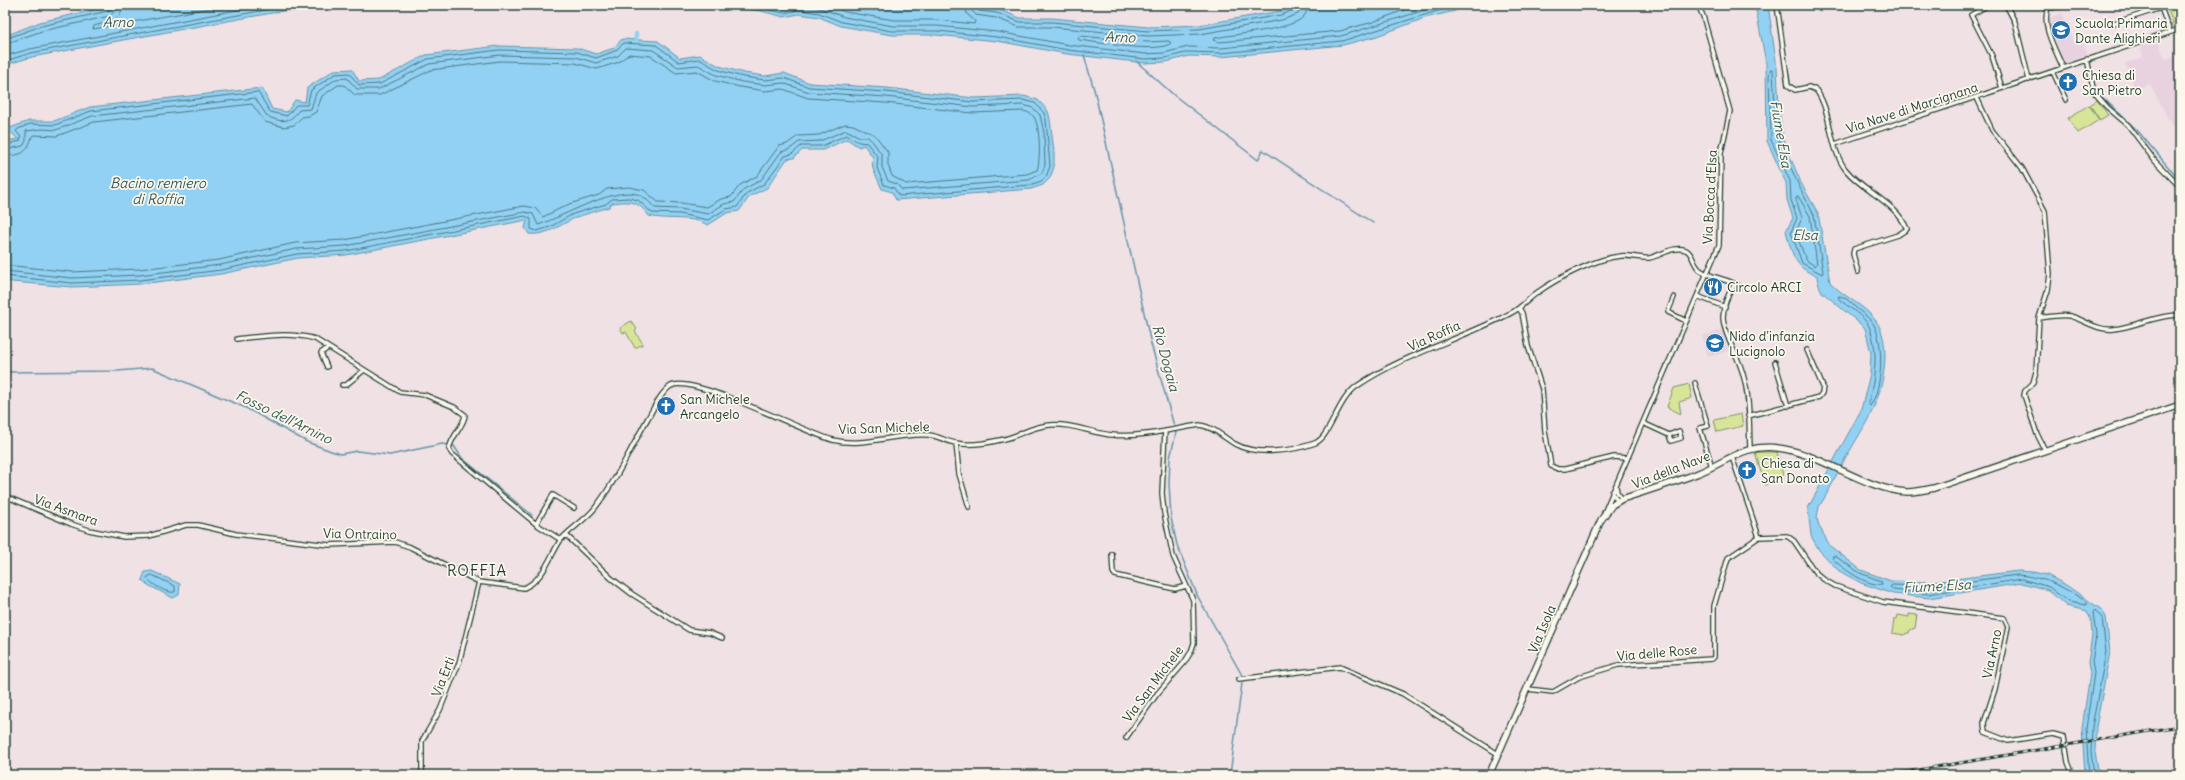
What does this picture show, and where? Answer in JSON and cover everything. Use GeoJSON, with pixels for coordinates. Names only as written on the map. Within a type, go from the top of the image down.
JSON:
{"type":"FeatureCollection","features":[{"type":"Feature","properties":{"kind":"street"},"geometry":{"type":"LineString","coordinates":[[1677,7],[1683,5]]}},
{"type":"Feature","properties":{"kind":"street","name":"Via Bocca d'Elsa"},"geometry":{"type":"LineString","coordinates":[[1698,5],[1703,16],[1730,111],[1721,153],[1719,245],[1707,274]]}},
{"type":"Feature","properties":{"kind":"street"},"geometry":{"type":"LineString","coordinates":[[1777,5],[1788,85],[1795,90],[1809,87],[1816,90],[1835,144]]}},
{"type":"Feature","properties":{"kind":"street"},"geometry":{"type":"LineString","coordinates":[[1988,5],[1971,15],[1992,56],[2002,88]]}},
{"type":"Feature","properties":{"kind":"street"},"geometry":{"type":"LineString","coordinates":[[2006,5],[2015,22],[2029,80]]}},
{"type":"Feature","properties":{"kind":"street"},"geometry":{"type":"LineString","coordinates":[[2062,68],[2047,32],[2045,20],[2048,7],[2073,5]]}},
{"type":"Feature","properties":{"kind":"street"},"geometry":{"type":"LineString","coordinates":[[2111,24],[2161,6],[2170,32]]}},
{"type":"Feature","properties":{"kind":"street","name":"Via Nave di Marcignana"},"geometry":{"type":"LineString","coordinates":[[1858,272],[1853,254],[1854,249],[1898,235],[1908,229],[1899,213],[1846,170],[1838,156],[1835,144],[1978,98],[2002,88],[2053,72],[2086,59],[2180,29]]}},
{"type":"Feature","properties":{"kind":"street"},"geometry":{"type":"LineString","coordinates":[[2086,59],[2094,92],[2107,107],[2128,125],[2155,161],[2180,187]]}},
{"type":"Feature","properties":{"kind":"street"},"geometry":{"type":"LineString","coordinates":[[2053,72],[2066,100]]}},
{"type":"Feature","properties":{"kind":"street"},"geometry":{"type":"LineString","coordinates":[[1978,98],[1992,130],[2022,168],[2045,211],[2050,274],[2048,290],[2039,318],[2036,372],[2033,383],[2025,391],[2024,395],[2037,434],[2045,450]]}},
{"type":"Feature","properties":{"kind":"street","name":"Via Roffia"},"geometry":{"type":"LineString","coordinates":[[1171,430],[1208,426],[1247,450],[1272,451],[1316,443],[1328,431],[1342,400],[1356,387],[1393,365],[1519,308],[1545,287],[1581,269],[1620,256],[1649,258],[1671,250],[1685,250],[1690,253],[1694,264],[1707,274]]}},
{"type":"Feature","properties":{"kind":"street"},"geometry":{"type":"LineString","coordinates":[[1707,274],[1740,287]]}},
{"type":"Feature","properties":{"kind":"street","name":"Via Isola"},"geometry":{"type":"LineString","coordinates":[[1489,774],[1528,689],[1696,296],[1707,274]]}},
{"type":"Feature","properties":{"kind":"street"},"geometry":{"type":"LineString","coordinates":[[1735,284],[1725,307],[1723,317],[1726,334],[1744,374],[1750,448]]}},
{"type":"Feature","properties":{"kind":"street"},"geometry":{"type":"LineString","coordinates":[[1696,296],[1725,307]]}},
{"type":"Feature","properties":{"kind":"street"},"geometry":{"type":"LineString","coordinates":[[1674,297],[1668,312],[1686,321]]}},
{"type":"Feature","properties":{"kind":"street"},"geometry":{"type":"LineString","coordinates":[[1519,308],[1522,313],[1529,351],[1542,389],[1545,431],[1551,466],[1558,470],[1614,457],[1627,458]]}},
{"type":"Feature","properties":{"kind":"street"},"geometry":{"type":"LineString","coordinates":[[2039,318],[2066,315],[2094,326],[2115,329],[2144,322],[2164,315],[2180,315]]}},
{"type":"Feature","properties":{"kind":"street"},"geometry":{"type":"LineString","coordinates":[[237,340],[255,337],[304,336],[315,339],[363,371],[400,392],[425,396],[461,411],[465,415],[464,422],[451,439],[448,449],[458,460],[478,474],[536,524],[561,540]]}},
{"type":"Feature","properties":{"kind":"street"},"geometry":{"type":"LineString","coordinates":[[327,367],[321,353],[328,348]]}},
{"type":"Feature","properties":{"kind":"street"},"geometry":{"type":"LineString","coordinates":[[1748,416],[1819,397],[1822,393],[1823,387],[1807,350]]}},
{"type":"Feature","properties":{"kind":"street"},"geometry":{"type":"LineString","coordinates":[[1775,362],[1788,406]]}},
{"type":"Feature","properties":{"kind":"street"},"geometry":{"type":"LineString","coordinates":[[342,385],[346,385],[363,371]]}},
{"type":"Feature","properties":{"kind":"street","name":"Via San Michele"},"geometry":{"type":"LineString","coordinates":[[677,384],[700,388],[726,396],[813,434],[836,441],[858,442],[930,435],[956,443],[1000,440],[1030,428],[1046,425],[1066,424],[1119,436],[1171,430]]}},
{"type":"Feature","properties":{"kind":"street","name":"Via Ontraino"},"geometry":{"type":"LineString","coordinates":[[168,529],[186,525],[198,525],[236,534],[329,545],[395,542],[410,547],[480,582],[519,588],[530,586],[550,561],[561,540],[595,508],[623,465],[659,399],[671,386],[677,384]]}},
{"type":"Feature","properties":{"kind":"street"},"geometry":{"type":"LineString","coordinates":[[1695,384],[1708,426],[1700,428],[1712,467]]}},
{"type":"Feature","properties":{"kind":"street","name":"Via della Nave"},"geometry":{"type":"LineString","coordinates":[[1601,520],[1608,509],[1620,501],[1698,474],[1750,448],[1779,448],[1900,491],[1917,491],[1934,488],[2180,405]]}},
{"type":"Feature","properties":{"kind":"street"},"geometry":{"type":"LineString","coordinates":[[1643,423],[1669,435]]}},
{"type":"Feature","properties":{"kind":"street","name":"Via San Michele"},"geometry":{"type":"LineString","coordinates":[[1126,738],[1157,694],[1191,652],[1194,635],[1193,600],[1169,545],[1164,513],[1162,493],[1165,431]]}},
{"type":"Feature","properties":{"kind":"street"},"geometry":{"type":"LineString","coordinates":[[956,443],[959,474],[969,507]]}},
{"type":"Feature","properties":{"kind":"street"},"geometry":{"type":"LineString","coordinates":[[1732,457],[1759,537]]}},
{"type":"Feature","properties":{"kind":"street"},"geometry":{"type":"LineString","coordinates":[[1616,485],[1616,492],[1620,501]]}},
{"type":"Feature","properties":{"kind":"street"},"geometry":{"type":"LineString","coordinates":[[1612,492],[1620,501]]}},
{"type":"Feature","properties":{"kind":"street"},"geometry":{"type":"LineString","coordinates":[[536,524],[554,495],[574,508]]}},
{"type":"Feature","properties":{"kind":"street","name":"Via Asmara"},"geometry":{"type":"LineString","coordinates":[[5,496],[64,522],[100,533],[141,538],[168,529]]}},
{"type":"Feature","properties":{"kind":"street"},"geometry":{"type":"LineString","coordinates":[[566,535],[611,578],[632,594],[689,630],[706,632],[722,638]]}},
{"type":"Feature","properties":{"kind":"street","name":"Via Arno"},"geometry":{"type":"LineString","coordinates":[[1759,537],[1787,536],[1794,541],[1815,572],[1823,579],[1835,586],[1883,602],[2004,618],[2008,627],[1995,689],[1984,723],[1985,732],[2008,741],[2057,734],[2064,737],[2065,743]]}},
{"type":"Feature","properties":{"kind":"street","name":"Via delle Rose"},"geometry":{"type":"LineString","coordinates":[[1528,689],[1553,692],[1579,677],[1618,665],[1712,660],[1716,650],[1714,606],[1728,558],[1759,537]]}},
{"type":"Feature","properties":{"kind":"street"},"geometry":{"type":"LineString","coordinates":[[1112,554],[1113,572],[1115,575],[1179,590],[1186,586]]}},
{"type":"Feature","properties":{"kind":"street","name":"Via Erti"},"geometry":{"type":"LineString","coordinates":[[422,775],[422,741],[440,710],[459,663],[480,582]]}},
{"type":"Feature","properties":{"kind":"street"},"geometry":{"type":"LineString","coordinates":[[1239,679],[1340,667],[1403,694],[1499,755]]}},
{"type":"Feature","properties":{"kind":"street"},"geometry":{"type":"LineString","coordinates":[[2066,749],[2068,762],[2073,775]]}},
{"type":"Feature","properties":{"kind":"shaded area","name":"Scuola Primaria Dante Alighieri"},"geometry":{"type":"Polygon","coordinates":[[[2062,13],[2074,43],[2082,40],[2088,55],[2063,64],[2049,21],[2050,18],[2062,13]]]}},
{"type":"Feature","properties":{"kind":"shaded area"},"geometry":{"type":"Polygon","coordinates":[[[2157,37],[2165,59],[2180,55],[2180,122],[2172,126],[2150,84],[2135,89],[2125,63],[2143,57],[2140,42],[2157,37]]]}},
{"type":"Feature","properties":{"kind":"shaded area","name":"Nido d'infanzia Lucignolo"},"geometry":{"type":"Polygon","coordinates":[[[1722,330],[1728,351],[1708,357],[1702,336],[1722,330]]]}},
{"type":"Feature","properties":{"kind":"green space"},"geometry":{"type":"Polygon","coordinates":[[[2166,5],[2174,5],[2180,25],[2170,26],[2173,23],[2166,5]]]}},
{"type":"Feature","properties":{"kind":"green space"},"geometry":{"type":"Polygon","coordinates":[[[2097,100],[2108,115],[2100,120],[2090,105],[2097,100]]]}},
{"type":"Feature","properties":{"kind":"green space"},"geometry":{"type":"Polygon","coordinates":[[[2089,105],[2099,120],[2078,133],[2068,118],[2089,105]]]}},
{"type":"Feature","properties":{"kind":"green space"},"geometry":{"type":"Polygon","coordinates":[[[631,321],[637,329],[635,331],[643,344],[635,348],[626,332],[623,333],[620,328],[631,321]]]}},
{"type":"Feature","properties":{"kind":"green space"},"geometry":{"type":"Polygon","coordinates":[[[1689,384],[1692,398],[1679,402],[1681,414],[1667,407],[1674,388],[1689,384]]]}},
{"type":"Feature","properties":{"kind":"green space"},"geometry":{"type":"Polygon","coordinates":[[[1741,414],[1743,426],[1717,432],[1714,420],[1741,414]]]}},
{"type":"Feature","properties":{"kind":"green space"},"geometry":{"type":"Polygon","coordinates":[[[1777,452],[1783,475],[1765,485],[1755,453],[1777,452]]]}},
{"type":"Feature","properties":{"kind":"green space"},"geometry":{"type":"Polygon","coordinates":[[[1909,614],[1917,615],[1915,628],[1910,630],[1909,633],[1906,633],[1905,635],[1892,633],[1894,619],[1897,619],[1898,615],[1909,617],[1909,614]]]}},
{"type":"Feature","properties":{"kind":"water","name":"Arno"},"geometry":{"type":"Polygon","coordinates":[[[115,5],[316,5],[32,57],[5,65],[5,36],[40,22],[115,5]]]}},
{"type":"Feature","properties":{"kind":"water"},"geometry":{"type":"Polygon","coordinates":[[[714,5],[963,5],[998,9],[1020,18],[1052,18],[1148,27],[1199,25],[1281,11],[1298,5],[1463,5],[1455,11],[1425,18],[1377,36],[1343,45],[1221,57],[1189,56],[1166,62],[1145,63],[1067,54],[997,41],[936,35],[892,35],[841,26],[819,17],[799,14],[784,17],[761,11],[714,5]]]}},
{"type":"Feature","properties":{"kind":"water"},"geometry":{"type":"Polygon","coordinates":[[[1755,5],[1768,5],[1777,68],[1779,108],[1783,140],[1802,185],[1818,213],[1830,282],[1871,315],[1880,329],[1885,347],[1884,371],[1877,398],[1867,422],[1819,507],[1817,518],[1819,526],[1830,546],[1861,570],[1891,581],[1932,582],[2018,571],[2033,572],[2047,575],[2066,585],[2102,610],[2106,617],[2110,652],[2096,727],[2095,752],[2099,775],[2085,775],[2082,729],[2090,673],[2088,663],[2092,635],[2091,620],[2087,611],[2066,606],[2048,590],[2022,583],[1929,598],[1893,594],[1861,583],[1839,571],[1819,550],[1811,536],[1808,508],[1861,410],[1870,374],[1871,353],[1865,328],[1822,292],[1817,276],[1803,269],[1792,253],[1786,231],[1793,218],[1787,200],[1786,183],[1767,141],[1766,63],[1755,5]]]}},
{"type":"Feature","properties":{"kind":"water","name":"Bacino remiero di Roffia"},"geometry":{"type":"Polygon","coordinates":[[[622,39],[658,41],[680,58],[700,55],[719,66],[744,73],[765,76],[784,73],[810,83],[887,88],[974,98],[1024,96],[1038,100],[1048,111],[1050,119],[1054,151],[1054,167],[1050,178],[1043,185],[1031,189],[896,200],[892,192],[882,189],[873,169],[872,161],[874,159],[864,145],[859,147],[847,139],[823,150],[802,150],[794,158],[787,159],[767,188],[750,196],[739,211],[727,213],[708,225],[694,220],[649,216],[637,204],[619,202],[612,203],[609,207],[577,217],[552,230],[541,233],[529,234],[525,228],[527,220],[346,255],[298,258],[221,274],[140,284],[72,287],[12,282],[5,280],[5,141],[18,139],[7,129],[29,121],[54,121],[90,107],[262,88],[272,109],[287,112],[295,100],[305,102],[307,88],[334,70],[352,69],[359,81],[379,80],[426,55],[499,46],[577,48],[596,54],[614,48],[622,39]]]}},
{"type":"Feature","properties":{"kind":"water"},"geometry":{"type":"Polygon","coordinates":[[[152,571],[180,584],[179,595],[173,598],[148,585],[142,580],[145,572],[152,571]]]}},
{"type":"Feature","properties":{"kind":"waterway"},"geometry":{"type":"LineString","coordinates":[[636,34],[636,40]]}},
{"type":"Feature","properties":{"kind":"waterway","name":"Rio Dogaia"},"geometry":{"type":"LineString","coordinates":[[1084,55],[1095,93],[1151,344],[1176,433],[1170,458],[1169,483],[1171,518],[1177,545],[1198,597],[1243,677]]}},
{"type":"Feature","properties":{"kind":"waterway"},"geometry":{"type":"LineString","coordinates":[[1136,61],[1175,96],[1258,160],[1263,150],[1373,223]]}},
{"type":"Feature","properties":{"kind":"waterway"},"geometry":{"type":"LineString","coordinates":[[2100,95],[2137,130],[2180,181]]}},
{"type":"Feature","properties":{"kind":"waterway","name":"Fosso dell'Arnino"},"geometry":{"type":"LineString","coordinates":[[5,372],[118,371],[152,368],[246,408],[307,442],[341,454],[357,451],[390,455],[442,444],[454,446],[462,458],[532,515]]}},
{"type":"Feature","properties":{"kind":"waterway","name":"Rio Dogaia"},"geometry":{"type":"LineString","coordinates":[[1230,775],[1242,683]]}},
{"type":"Feature","properties":{"kind":"railway"},"geometry":{"type":"LineString","coordinates":[[1888,775],[2180,726]]}},
{"type":"Feature","properties":{"kind":"place","name":"Scuola Primaria Dante Alighieri"},"geometry":{"type":"Point","coordinates":[2061,30]}},
{"type":"Feature","properties":{"kind":"place","name":"Chiesa di San Pietro"},"geometry":{"type":"Point","coordinates":[2068,82]}},
{"type":"Feature","properties":{"kind":"place","name":"Circolo ARCI"},"geometry":{"type":"Point","coordinates":[1713,287]}},
{"type":"Feature","properties":{"kind":"place","name":"Nido d'infanzia Lucignolo"},"geometry":{"type":"Point","coordinates":[1715,343]}},
{"type":"Feature","properties":{"kind":"place","name":"San Michele Arcangelo"},"geometry":{"type":"Point","coordinates":[666,406]}},
{"type":"Feature","properties":{"kind":"place","name":"Chiesa di San Donato"},"geometry":{"type":"Point","coordinates":[1747,470]}},
{"type":"Feature","properties":{"kind":"district","name":"ROFFIA"},"geometry":{"type":"Point","coordinates":[477,570]}},
{"type":"Feature","properties":{"kind":"water label","name":"Fiume Elsa"},"geometry":{"type":"Point","coordinates":[1781,134]}},
{"type":"Feature","properties":{"kind":"water label","name":"Elsa"},"geometry":{"type":"Point","coordinates":[1805,235]}},
{"type":"Feature","properties":{"kind":"water label","name":"Fiume Elsa"},"geometry":{"type":"Point","coordinates":[1937,586]}}]}
